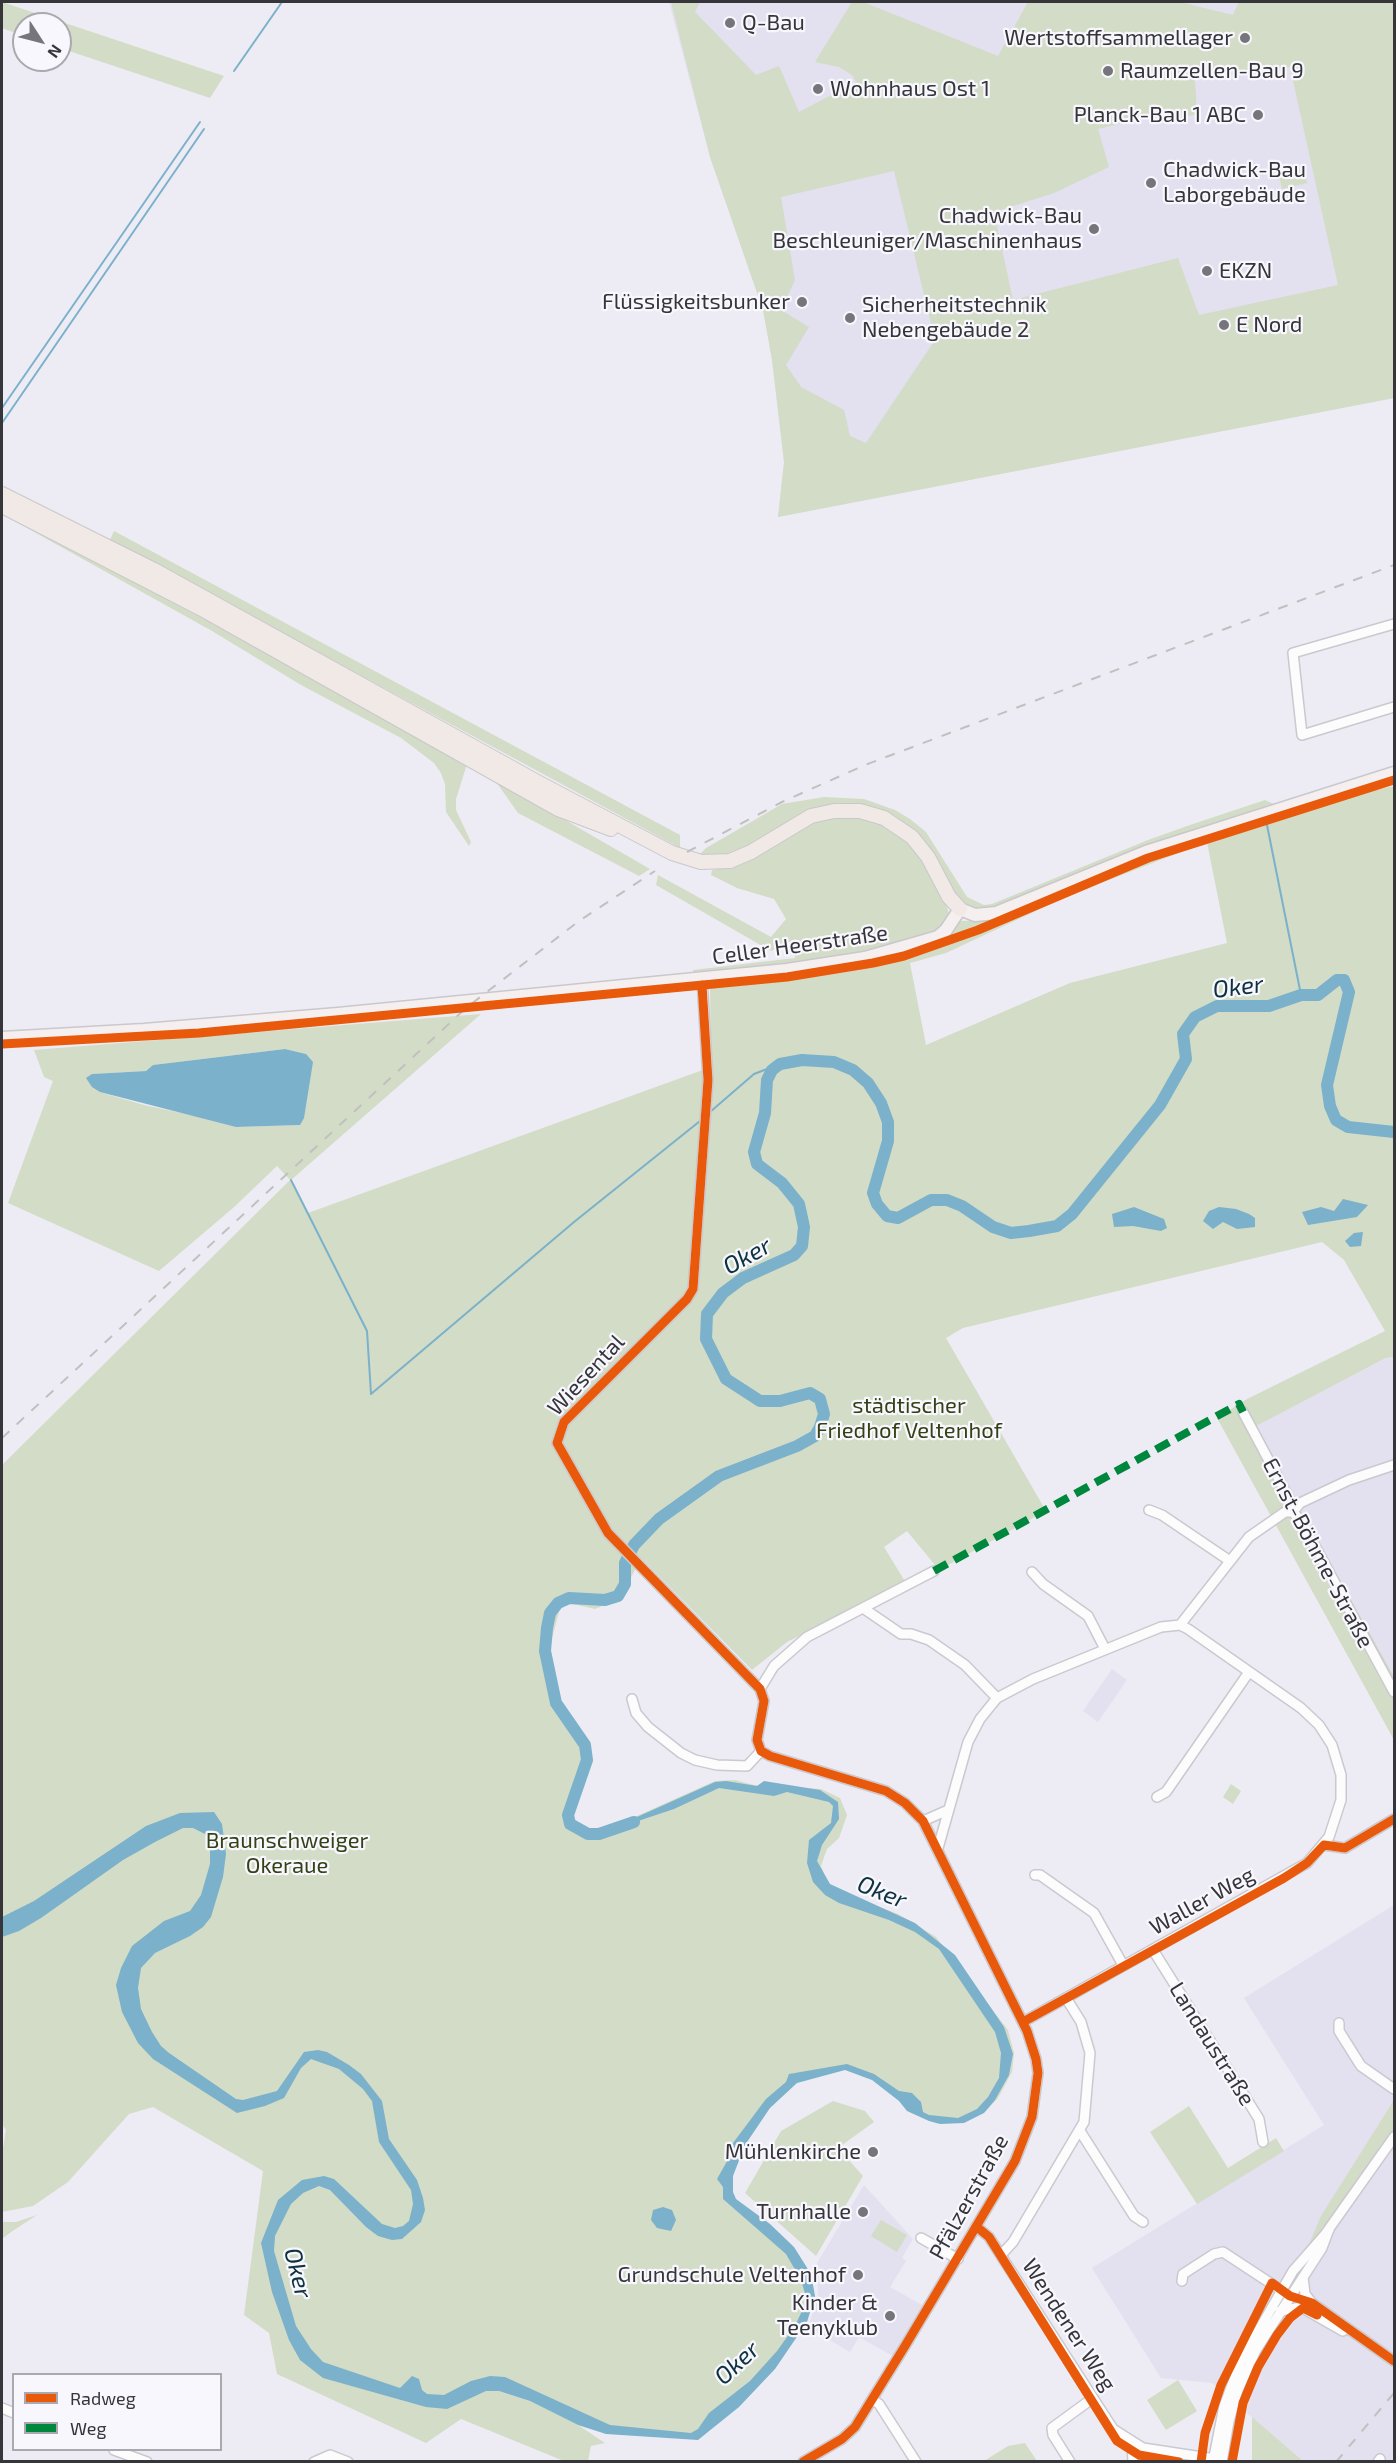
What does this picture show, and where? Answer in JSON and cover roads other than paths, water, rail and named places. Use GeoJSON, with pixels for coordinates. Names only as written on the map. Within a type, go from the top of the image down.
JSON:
{"type":"FeatureCollection","features":[{"type":"Feature","properties":{"kind":"highway"},"geometry":{"type":"LineString","coordinates":[[2,494],[154,570],[641,838],[682,857],[715,863],[745,855],[811,816],[842,810],[868,813],[898,826],[918,843],[949,897],[960,909]]}},
{"type":"Feature","properties":{"kind":"highway"},"geometry":{"type":"LineString","coordinates":[[2,506],[200,608],[567,813],[641,838]]}},
{"type":"Feature","properties":{"kind":"main road"},"geometry":{"type":"LineString","coordinates":[[960,909],[975,915],[996,913],[1163,846],[1395,774]]}},
{"type":"Feature","properties":{"kind":"main road","name":"Celler Heerstraße"},"geometry":{"type":"LineString","coordinates":[[2,1038],[195,1027],[702,979],[824,965],[897,951],[938,937],[946,930],[960,909]]}},
{"type":"Feature","properties":{"kind":"street"},"geometry":{"type":"LineString","coordinates":[[1395,624],[1293,653],[1302,735],[1395,707]]}},
{"type":"Feature","properties":{"kind":"street","name":"Wiesental"},"geometry":{"type":"LineString","coordinates":[[702,979],[708,1080],[693,1288],[687,1299],[564,1422],[557,1437],[560,1451],[603,1525],[618,1544],[760,1689]]}},
{"type":"Feature","properties":{"kind":"street","name":"Ernst-Böhme-Straße"},"geometry":{"type":"LineString","coordinates":[[1243,1412],[1291,1502],[1293,1512],[1303,1524],[1395,1692]]}},
{"type":"Feature","properties":{"kind":"street"},"geometry":{"type":"LineString","coordinates":[[1180,1625],[1259,1528],[1285,1512],[1293,1512],[1302,1502],[1348,1480],[1395,1465]]}},
{"type":"Feature","properties":{"kind":"street"},"geometry":{"type":"LineString","coordinates":[[1149,1510],[1162,1515],[1230,1561]]}},
{"type":"Feature","properties":{"kind":"street"},"geometry":{"type":"LineString","coordinates":[[632,1700],[636,1713],[648,1727],[681,1753],[695,1760],[717,1765],[747,1766],[761,1751],[757,1740],[764,1701],[760,1689],[774,1666],[798,1644],[934,1571]]}},
{"type":"Feature","properties":{"kind":"street"},"geometry":{"type":"LineString","coordinates":[[1032,1572],[1043,1584],[1088,1616],[1105,1649]]}},
{"type":"Feature","properties":{"kind":"street"},"geometry":{"type":"LineString","coordinates":[[863,1608],[901,1634],[911,1634],[929,1640],[965,1665],[998,1698]]}},
{"type":"Feature","properties":{"kind":"street"},"geometry":{"type":"LineString","coordinates":[[939,1848],[972,1731],[998,1698],[1011,1689],[1105,1649],[1161,1627],[1180,1625],[1310,1714],[1332,1745],[1341,1775],[1341,1800],[1336,1820],[1324,1845],[1345,1848],[1395,1819]]}},
{"type":"Feature","properties":{"kind":"street"},"geometry":{"type":"LineString","coordinates":[[1157,1797],[1166,1792],[1249,1672]]}},
{"type":"Feature","properties":{"kind":"street","name":"Pfälzerstraße"},"geometry":{"type":"LineString","coordinates":[[761,1751],[770,1756],[886,1791],[905,1803],[923,1821],[939,1848],[1023,2022],[1031,2040],[1037,2066],[1032,2116],[1015,2161],[977,2227],[873,2400],[849,2433],[803,2462]]}},
{"type":"Feature","properties":{"kind":"street"},"geometry":{"type":"LineString","coordinates":[[923,1821],[948,1810]]}},
{"type":"Feature","properties":{"kind":"street","name":"Waller Weg"},"geometry":{"type":"LineString","coordinates":[[1023,2022],[1284,1878],[1307,1863],[1324,1845]]}},
{"type":"Feature","properties":{"kind":"street"},"geometry":{"type":"LineString","coordinates":[[1035,1875],[1040,1875],[1094,1914],[1123,1965]]}},
{"type":"Feature","properties":{"kind":"street","name":"Landaustraße"},"geometry":{"type":"LineString","coordinates":[[1153,1950],[1259,2119],[1263,2142]]}},
{"type":"Feature","properties":{"kind":"street"},"geometry":{"type":"LineString","coordinates":[[1001,2255],[1013,2242],[1084,2122],[1090,2053],[1081,2022],[1066,1998]]}},
{"type":"Feature","properties":{"kind":"street"},"geometry":{"type":"LineString","coordinates":[[1339,2023],[1339,2031],[1361,2066],[1395,2089]]}},
{"type":"Feature","properties":{"kind":"street"},"geometry":{"type":"LineString","coordinates":[[1080,2131],[1134,2217],[1143,2222]]}},
{"type":"Feature","properties":{"kind":"street"},"geometry":{"type":"LineString","coordinates":[[1294,2307],[1290,2296],[1294,2278],[1395,2137]]}},
{"type":"Feature","properties":{"kind":"street","name":"Wendener Weg"},"geometry":{"type":"LineString","coordinates":[[977,2227],[989,2237],[1113,2429],[1132,2442],[1155,2451],[1218,2461]]}},
{"type":"Feature","properties":{"kind":"street"},"geometry":{"type":"LineString","coordinates":[[1218,2461],[1238,2390],[1256,2350],[1322,2248],[1329,2230]]}},
{"type":"Feature","properties":{"kind":"street"},"geometry":{"type":"LineString","coordinates":[[1218,2461],[1218,2426],[1230,2386],[1241,2361],[1281,2290],[1304,2256],[1329,2230]]}},
{"type":"Feature","properties":{"kind":"street","name":"Pfälzerstraße"},"geometry":{"type":"LineString","coordinates":[[921,2238],[958,2259]]}},
{"type":"Feature","properties":{"kind":"street"},"geometry":{"type":"LineString","coordinates":[[1182,2281],[1183,2274],[1214,2253],[1223,2252],[1290,2296],[1312,2303],[1352,2330],[1362,2340]]}},
{"type":"Feature","properties":{"kind":"street"},"geometry":{"type":"LineString","coordinates":[[1303,2277],[1305,2294],[1312,2303]]}},
{"type":"Feature","properties":{"kind":"street"},"geometry":{"type":"LineString","coordinates":[[1281,2311],[1294,2307],[1303,2308],[1395,2361]]}},
{"type":"Feature","properties":{"kind":"street"},"geometry":{"type":"LineString","coordinates":[[1070,2462],[1053,2435],[1052,2428],[1093,2398]]}},
{"type":"Feature","properties":{"kind":"street"},"geometry":{"type":"LineString","coordinates":[[873,2400],[879,2404],[916,2462]]}},
{"type":"Feature","properties":{"kind":"street"},"geometry":{"type":"LineString","coordinates":[[1132,2442],[1133,2462]]}},
{"type":"Feature","properties":{"kind":"street"},"geometry":{"type":"LineString","coordinates":[[117,2451],[147,2462]]}},
{"type":"Feature","properties":{"kind":"street"},"geometry":{"type":"LineString","coordinates":[[314,2462],[330,2455],[348,2462]]}},
{"type":"Feature","properties":{"kind":"water"},"geometry":{"type":"Polygon","coordinates":[[[285,1049],[306,1054],[313,1062],[304,1118],[300,1125],[236,1127],[100,1092],[92,1087],[86,1078],[92,1074],[146,1071],[153,1065],[285,1049]]]}},
{"type":"Feature","properties":{"kind":"water"},"geometry":{"type":"Polygon","coordinates":[[[1343,1199],[1368,1205],[1357,1217],[1308,1225],[1302,1212],[1321,1207],[1334,1211],[1343,1199]]]}},
{"type":"Feature","properties":{"kind":"water"},"geometry":{"type":"Polygon","coordinates":[[[1134,1207],[1164,1219],[1167,1228],[1161,1231],[1133,1226],[1114,1227],[1112,1214],[1134,1207]]]}},
{"type":"Feature","properties":{"kind":"water"},"geometry":{"type":"Polygon","coordinates":[[[1219,1207],[1236,1209],[1249,1214],[1255,1218],[1255,1227],[1237,1229],[1223,1222],[1213,1229],[1203,1221],[1209,1211],[1219,1207]]]}},
{"type":"Feature","properties":{"kind":"water"},"geometry":{"type":"Polygon","coordinates":[[[1363,1232],[1361,1246],[1350,1247],[1345,1241],[1354,1233],[1363,1232]]]}},
{"type":"Feature","properties":{"kind":"water"},"geometry":{"type":"Polygon","coordinates":[[[726,1781],[757,1786],[764,1781],[820,1790],[838,1802],[839,1819],[822,1845],[817,1861],[830,1884],[915,1923],[955,1955],[1004,2027],[1013,2054],[1009,2075],[995,2100],[984,2113],[964,2123],[940,2124],[929,2121],[907,2111],[899,2101],[872,2080],[845,2070],[797,2083],[770,2108],[745,2145],[733,2176],[733,2192],[736,2199],[770,2224],[794,2247],[811,2274],[815,2296],[807,2322],[775,2369],[739,2407],[698,2440],[606,2434],[578,2425],[530,2401],[499,2391],[486,2391],[447,2409],[426,2407],[323,2378],[300,2360],[289,2340],[272,2292],[261,2243],[278,2200],[302,2180],[324,2176],[334,2179],[382,2224],[395,2228],[409,2221],[413,2204],[411,2190],[379,2142],[372,2101],[363,2089],[339,2069],[311,2059],[301,2068],[284,2098],[265,2106],[237,2113],[153,2059],[138,2043],[122,2012],[116,1985],[121,1968],[132,1946],[164,1921],[190,1911],[201,1895],[210,1864],[210,1846],[205,1834],[193,1828],[183,1828],[155,1842],[123,1860],[41,1918],[19,1931],[2,1937],[2,1917],[34,1901],[146,1826],[180,1813],[214,1812],[222,1824],[226,1854],[223,1877],[211,1917],[203,1927],[190,1936],[155,1953],[141,1968],[138,1988],[141,2009],[152,2032],[161,2046],[169,2053],[236,2099],[243,2100],[277,2091],[304,2052],[318,2050],[327,2052],[349,2065],[361,2074],[382,2101],[389,2139],[417,2180],[423,2198],[425,2210],[421,2222],[402,2239],[392,2240],[378,2236],[366,2227],[330,2190],[319,2186],[303,2193],[291,2204],[275,2236],[274,2251],[296,2326],[311,2349],[323,2362],[400,2388],[412,2376],[419,2379],[422,2390],[427,2394],[444,2395],[471,2381],[490,2376],[505,2377],[610,2425],[691,2433],[698,2429],[709,2413],[750,2381],[777,2351],[795,2326],[807,2300],[801,2280],[786,2254],[723,2199],[723,2187],[717,2179],[730,2156],[730,2147],[766,2099],[786,2082],[789,2074],[847,2064],[874,2074],[899,2091],[912,2093],[921,2102],[923,2112],[929,2115],[958,2118],[977,2109],[988,2097],[999,2078],[1001,2053],[995,2032],[939,1949],[915,1932],[889,1920],[839,1903],[825,1895],[813,1882],[807,1863],[809,1840],[831,1823],[833,1806],[829,1802],[787,1792],[774,1796],[719,1788],[674,1809],[599,1834],[715,1782],[726,1781]]]}},
{"type":"Feature","properties":{"kind":"water"},"geometry":{"type":"Polygon","coordinates":[[[663,2207],[672,2210],[676,2220],[671,2231],[657,2228],[651,2220],[653,2210],[663,2207]]]}},
{"type":"Feature","properties":{"kind":"waterway"},"geometry":{"type":"LineString","coordinates":[[234,71],[282,2]]}},
{"type":"Feature","properties":{"kind":"waterway"},"geometry":{"type":"LineString","coordinates":[[2,408],[200,122]]}},
{"type":"Feature","properties":{"kind":"waterway"},"geometry":{"type":"LineString","coordinates":[[2,423],[204,129]]}},
{"type":"Feature","properties":{"kind":"waterway"},"geometry":{"type":"LineString","coordinates":[[1267,825],[1301,995]]}},
{"type":"Feature","properties":{"kind":"waterway","name":"Oker"},"geometry":{"type":"LineString","coordinates":[[634,1822],[599,1834],[588,1834],[570,1824],[568,1815],[587,1760],[585,1745],[556,1703],[545,1651],[547,1628],[550,1613],[558,1603],[569,1598],[605,1600],[618,1596],[625,1584],[625,1563],[634,1545],[659,1519],[719,1476],[797,1446],[815,1436],[820,1427],[824,1414],[820,1399],[810,1393],[780,1401],[760,1401],[726,1379],[706,1339],[707,1314],[723,1293],[743,1278],[794,1255],[802,1246],[804,1227],[799,1204],[782,1183],[757,1164],[754,1152],[765,1113],[767,1080],[772,1070],[780,1064],[802,1060],[834,1062],[853,1070],[868,1083],[881,1103],[888,1122],[888,1141],[873,1193],[877,1204],[887,1216],[898,1218],[931,1200],[947,1200],[962,1206],[993,1227],[1011,1233],[1029,1231],[1057,1226],[1072,1214],[1160,1105],[1186,1059],[1183,1034],[1195,1017],[1217,1006],[1269,1006],[1301,995],[1318,995],[1337,980],[1344,980],[1349,992],[1327,1085],[1330,1106],[1336,1120],[1348,1127],[1394,1132]]}},
{"type":"Feature","properties":{"kind":"waterway"},"geometry":{"type":"LineString","coordinates":[[710,1112],[754,1074],[780,1064]]}},
{"type":"Feature","properties":{"kind":"waterway"},"geometry":{"type":"LineString","coordinates":[[291,1180],[367,1331],[371,1394],[574,1222],[700,1121]]}},
{"type":"Feature","properties":{"kind":"railway"},"geometry":{"type":"LineString","coordinates":[[687,852],[782,802],[865,765],[1394,565]]}},
{"type":"Feature","properties":{"kind":"railway"},"geometry":{"type":"LineString","coordinates":[[2,1438],[466,1008],[579,921],[655,871]]}},
{"type":"Feature","properties":{"kind":"railway"},"geometry":{"type":"LineString","coordinates":[[1336,2462],[1394,2393]]}},
{"type":"Feature","properties":{"kind":"place","name":"Q-Bau"},"geometry":{"type":"Point","coordinates":[730,23]}},
{"type":"Feature","properties":{"kind":"place","name":"Wertstoffsammellager"},"geometry":{"type":"Point","coordinates":[1245,38]}},
{"type":"Feature","properties":{"kind":"place","name":"Raumzellen-Bau 9"},"geometry":{"type":"Point","coordinates":[1108,71]}},
{"type":"Feature","properties":{"kind":"place","name":"Wohnhaus Ost 1"},"geometry":{"type":"Point","coordinates":[818,89]}},
{"type":"Feature","properties":{"kind":"place","name":"Planck-Bau 1 ABC"},"geometry":{"type":"Point","coordinates":[1258,115]}},
{"type":"Feature","properties":{"kind":"place","name":"Chadwick-Bau Laborgebäude"},"geometry":{"type":"Point","coordinates":[1151,183]}},
{"type":"Feature","properties":{"kind":"place","name":"Chadwick-Bau Beschleuniger/Maschinenhaus"},"geometry":{"type":"Point","coordinates":[1094,229]}},
{"type":"Feature","properties":{"kind":"place","name":"EKZN"},"geometry":{"type":"Point","coordinates":[1207,271]}},
{"type":"Feature","properties":{"kind":"place","name":"Flüssigkeitsbunker"},"geometry":{"type":"Point","coordinates":[802,302]}},
{"type":"Feature","properties":{"kind":"place","name":"Sicherheitstechnik Nebengebäude 2"},"geometry":{"type":"Point","coordinates":[850,318]}},
{"type":"Feature","properties":{"kind":"place","name":"E Nord"},"geometry":{"type":"Point","coordinates":[1224,325]}},
{"type":"Feature","properties":{"kind":"place","name":"Mühlenkirche"},"geometry":{"type":"Point","coordinates":[873,2152]}},
{"type":"Feature","properties":{"kind":"place","name":"Turnhalle"},"geometry":{"type":"Point","coordinates":[863,2212]}},
{"type":"Feature","properties":{"kind":"place","name":"Grundschule Veltenhof"},"geometry":{"type":"Point","coordinates":[858,2275]}},
{"type":"Feature","properties":{"kind":"place","name":"Kinder & Teenyklub"},"geometry":{"type":"Point","coordinates":[890,2316]}},
{"type":"Feature","properties":{"kind":"park label","name":"städtischer Friedhof Veltenhof"},"geometry":{"type":"Point","coordinates":[909,1418]}},
{"type":"Feature","properties":{"kind":"park label","name":"Braunschweiger Okeraue"},"geometry":{"type":"Point","coordinates":[287,1854]}}]}
